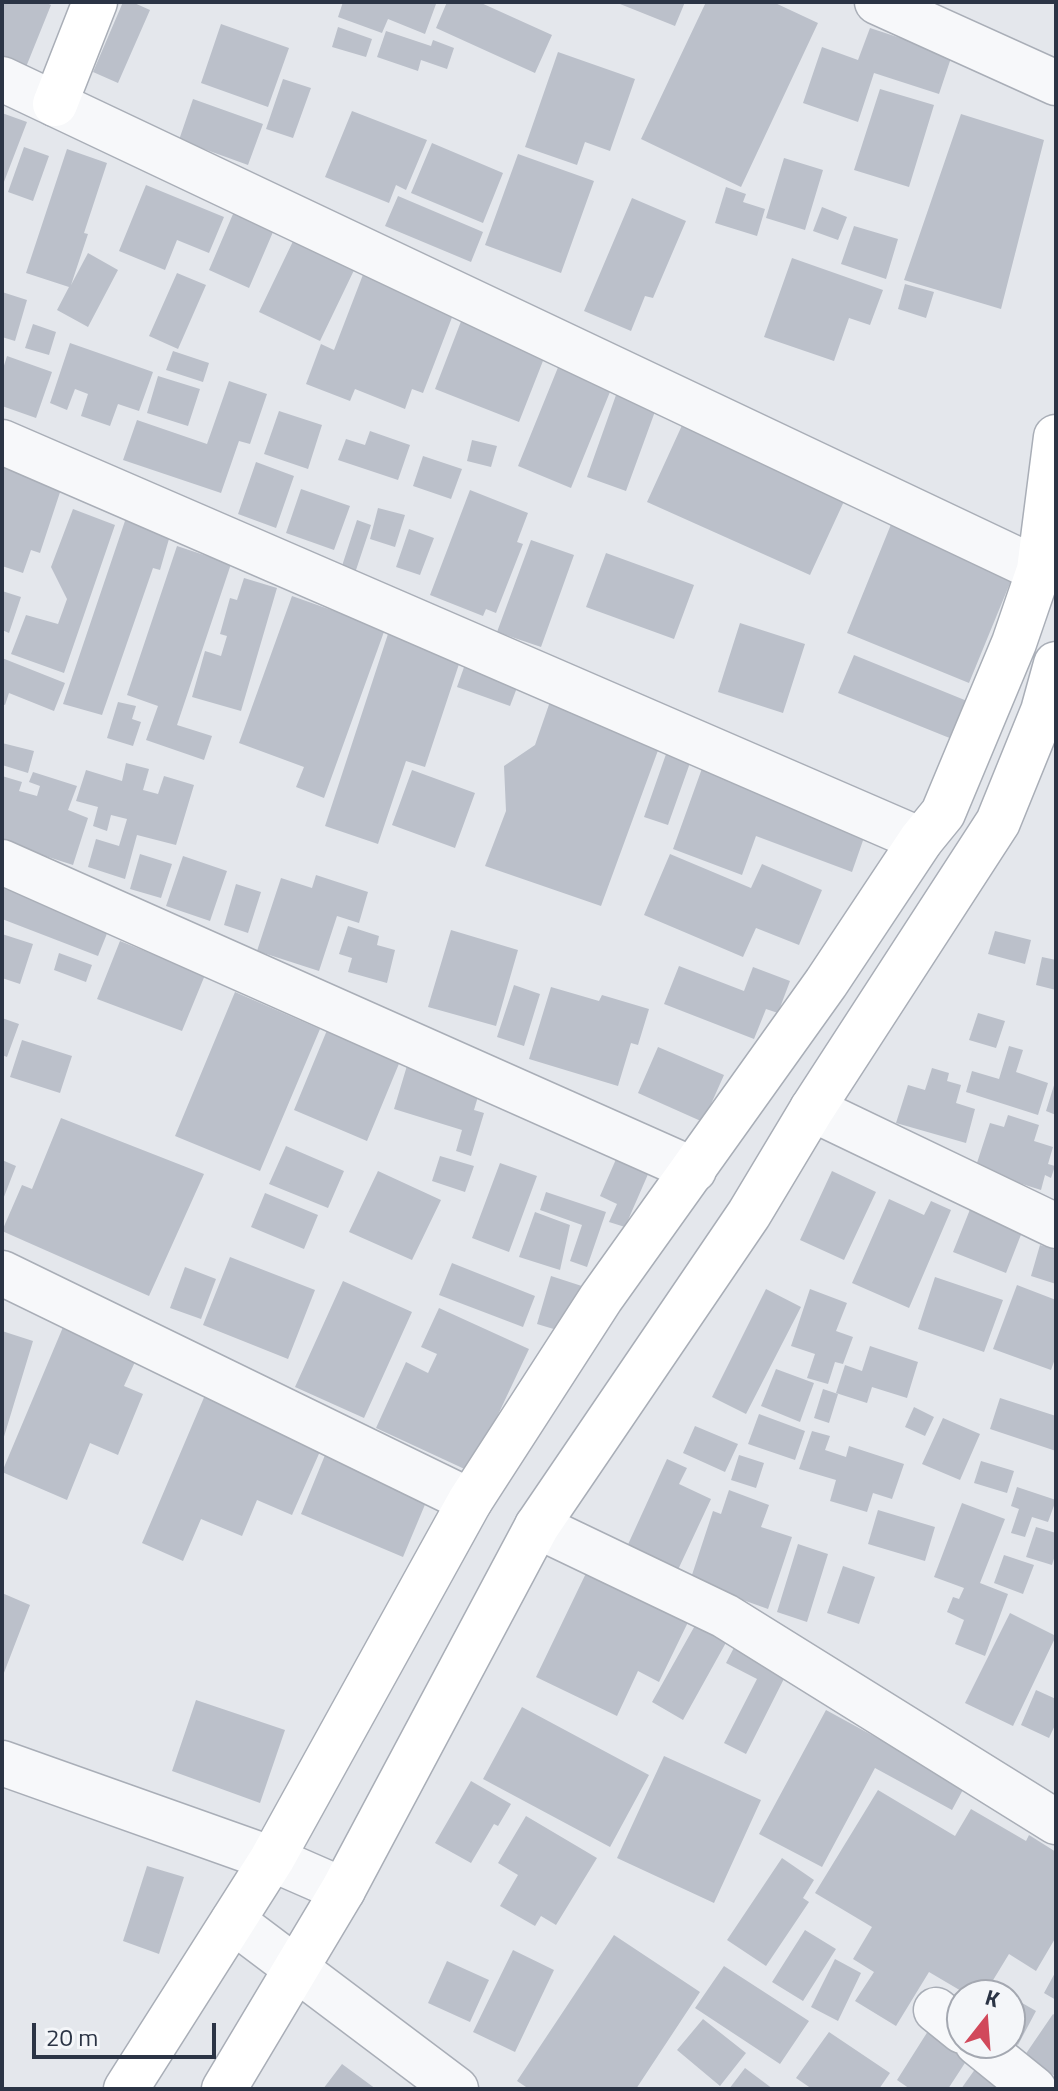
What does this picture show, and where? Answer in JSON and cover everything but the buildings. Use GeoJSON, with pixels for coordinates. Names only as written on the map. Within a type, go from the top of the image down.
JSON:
{"type":"FeatureCollection","features":[{"type":"Feature","properties":{"kind":"main road"},"geometry":{"type":"LineString","coordinates":[[55,104],[95,2]]}},
{"type":"Feature","properties":{"kind":"main road"},"geometry":{"type":"LineString","coordinates":[[126,2089],[272,1859],[470,1501],[601,1298],[826,983],[921,840],[943,813],[1014,643],[1039,570],[1056,437]]}},
{"type":"Feature","properties":{"kind":"main road"},"geometry":{"type":"LineString","coordinates":[[224,2089],[343,1890],[537,1526],[749,1214],[812,1109],[998,822],[1043,711],[1056,664]]}},
{"type":"Feature","properties":{"kind":"street"},"geometry":{"type":"LineString","coordinates":[[877,2],[1056,83]]}},
{"type":"Feature","properties":{"kind":"street"},"geometry":{"type":"LineString","coordinates":[[2,79],[1039,570]]}},
{"type":"Feature","properties":{"kind":"street"},"geometry":{"type":"LineString","coordinates":[[2,442],[921,840]]}},
{"type":"Feature","properties":{"kind":"street"},"geometry":{"type":"LineString","coordinates":[[2,862],[694,1170]]}},
{"type":"Feature","properties":{"kind":"street"},"geometry":{"type":"LineString","coordinates":[[812,1109],[1056,1226]]}},
{"type":"Feature","properties":{"kind":"street"},"geometry":{"type":"LineString","coordinates":[[2,1273],[470,1501]]}},
{"type":"Feature","properties":{"kind":"street"},"geometry":{"type":"LineString","coordinates":[[537,1526],[725,1616],[1056,1822]]}},
{"type":"Feature","properties":{"kind":"street"},"geometry":{"type":"LineString","coordinates":[[2,1763],[272,1859],[343,1890]]}},
{"type":"Feature","properties":{"kind":"street"},"geometry":{"type":"LineString","coordinates":[[233,1921],[456,2089]]}},
{"type":"Feature","properties":{"kind":"street"},"geometry":{"type":"LineString","coordinates":[[997,2059],[1034,2089]]}}]}
